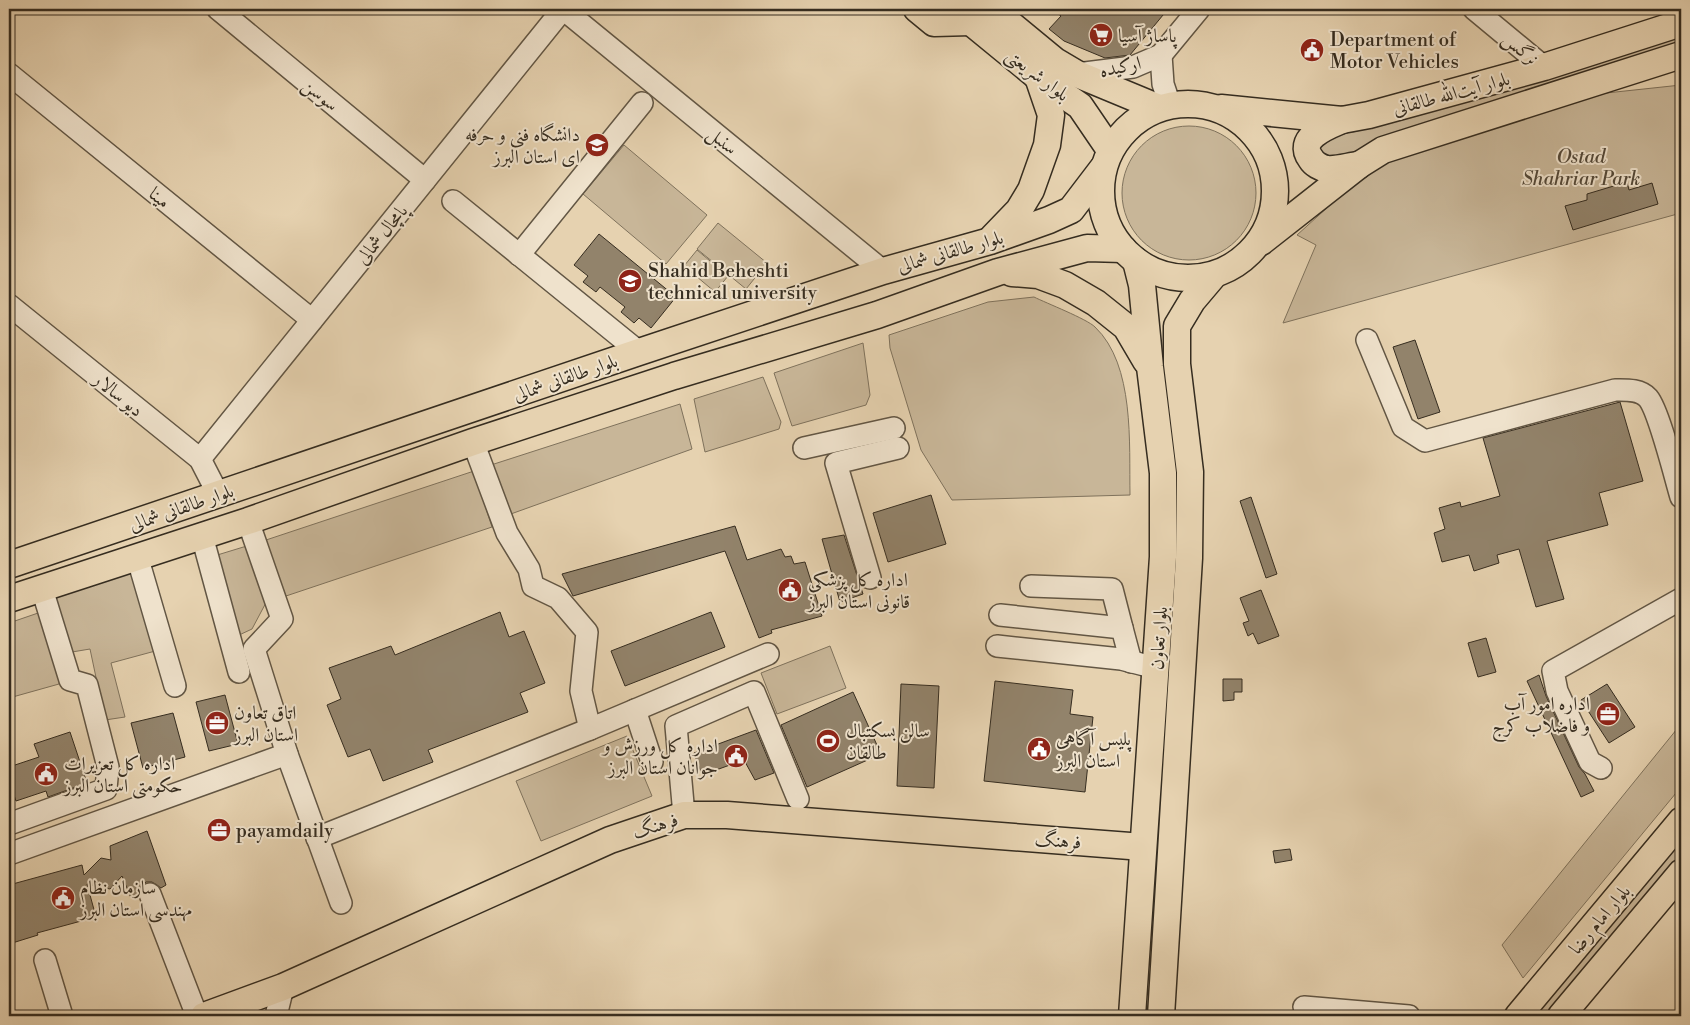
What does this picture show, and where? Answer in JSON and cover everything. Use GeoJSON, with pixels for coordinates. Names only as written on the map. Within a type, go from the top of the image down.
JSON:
{"type":"FeatureCollection","features":[{"type":"Feature","properties":{"kind":"main road"},"geometry":{"type":"LineString","coordinates":[[917,9],[934,23],[972,13]]}},
{"type":"Feature","properties":{"kind":"main road","name":"بلوار شریعتی"},"geometry":{"type":"LineString","coordinates":[[972,13],[1038,77],[1080,106],[1107,159]]}},
{"type":"Feature","properties":{"kind":"main road","name":"بلوار شریعتی"},"geometry":{"type":"LineString","coordinates":[[972,13],[1087,78],[1164,106]]}},
{"type":"Feature","properties":{"kind":"main road","name":"بلوار آیت‌الله طالقانی"},"geometry":{"type":"LineString","coordinates":[[1214,107],[1342,120],[1369,115],[1544,67],[1681,23]]}},
{"type":"Feature","properties":{"kind":"main road","name":"بلوار آیت‌الله طالقانی"},"geometry":{"type":"LineString","coordinates":[[1259,244],[1359,165],[1383,150],[1681,56]]}},
{"type":"Feature","properties":{"kind":"main road"},"geometry":{"type":"LineString","coordinates":[[990,241],[1019,210],[1041,167],[1047,145],[1051,114],[1038,77]]}},
{"type":"Feature","properties":{"kind":"main road"},"geometry":{"type":"LineString","coordinates":[[1080,106],[1088,106],[1096,101],[1099,91],[1087,78]]}},
{"type":"Feature","properties":{"kind":"main road"},"geometry":{"type":"LineString","coordinates":[[1192,103],[1214,107],[1236,117],[1254,133],[1270,160],[1275,176],[1276,200],[1270,223],[1259,244],[1231,268],[1214,275],[1194,278],[1174,277],[1154,272],[1130,255],[1106,220],[1101,185],[1107,159],[1123,132],[1139,118],[1164,106],[1192,103]]}},
{"type":"Feature","properties":{"kind":"main road"},"geometry":{"type":"LineString","coordinates":[[1342,120],[1317,132],[1310,138],[1307,149],[1308,155],[1313,162],[1328,169],[1359,165]]}},
{"type":"Feature","properties":{"kind":"main road","name":"بلوار طالقانی شمالی"},"geometry":{"type":"LineString","coordinates":[[12,561],[218,494],[883,271],[990,241],[1041,223],[1072,210],[1107,159]]}},
{"type":"Feature","properties":{"kind":"main road"},"geometry":{"type":"LineString","coordinates":[[1041,223],[1059,228],[1064,237],[1062,244],[1053,257]]}},
{"type":"Feature","properties":{"kind":"main road","name":"بلوار طالقانی شمالی"},"geometry":{"type":"LineString","coordinates":[[9,599],[248,521],[473,442],[674,376],[877,315],[998,272],[1087,248],[1130,255]]}},
{"type":"Feature","properties":{"kind":"main road","name":"بلوار تعاون"},"geometry":{"type":"LineString","coordinates":[[1130,255],[1142,285],[1163,473],[1163,557],[1143,665],[1143,847],[1132,1016]]}},
{"type":"Feature","properties":{"kind":"main road"},"geometry":{"type":"LineString","coordinates":[[998,272],[1038,275],[1065,285],[1096,303],[1126,327],[1150,367]]}},
{"type":"Feature","properties":{"kind":"main road"},"geometry":{"type":"LineString","coordinates":[[1146,328],[1150,318],[1159,314],[1166,314],[1173,319],[1177,326],[1192,301],[1214,275]]}},
{"type":"Feature","properties":{"kind":"main road","name":"بلوار تعاون"},"geometry":{"type":"LineString","coordinates":[[1161,1016],[1189,558],[1190,472],[1177,364],[1177,326]]}},
{"type":"Feature","properties":{"kind":"main road","name":"فرهنگ"},"geometry":{"type":"LineString","coordinates":[[204,1016],[257,1008],[283,987],[610,840],[684,815],[727,815],[1143,847]]}},
{"type":"Feature","properties":{"kind":"main road","name":"بلوار امام رضا"},"geometry":{"type":"LineString","coordinates":[[1518,1016],[1681,821]]}},
{"type":"Feature","properties":{"kind":"main road","name":"بلوار امام رضا"},"geometry":{"type":"LineString","coordinates":[[1561,1016],[1681,873]]}},
{"type":"Feature","properties":{"kind":"street","name":"سوسن"},"geometry":{"type":"LineString","coordinates":[[218,9],[425,180]]}},
{"type":"Feature","properties":{"kind":"street","name":"پامچال شمالی"},"geometry":{"type":"LineString","coordinates":[[200,459],[563,9]]}},
{"type":"Feature","properties":{"kind":"street","name":"سنبل"},"geometry":{"type":"LineString","coordinates":[[563,9],[883,271]]}},
{"type":"Feature","properties":{"kind":"street","name":"ارکیده"},"geometry":{"type":"LineString","coordinates":[[1087,78],[1133,67],[1161,55],[1199,9]]}},
{"type":"Feature","properties":{"kind":"street","name":"نرگس"},"geometry":{"type":"LineString","coordinates":[[1474,9],[1544,67]]}},
{"type":"Feature","properties":{"kind":"street","name":"ارکیده"},"geometry":{"type":"LineString","coordinates":[[1161,55],[1164,106]]}},
{"type":"Feature","properties":{"kind":"street"},"geometry":{"type":"LineString","coordinates":[[1654,65],[1681,61]]}},
{"type":"Feature","properties":{"kind":"street","name":"مینا"},"geometry":{"type":"LineString","coordinates":[[9,74],[312,320]]}},
{"type":"Feature","properties":{"kind":"street"},"geometry":{"type":"LineString","coordinates":[[519,254],[642,103]]}},
{"type":"Feature","properties":{"kind":"street"},"geometry":{"type":"LineString","coordinates":[[453,201],[639,352]]}},
{"type":"Feature","properties":{"kind":"street","name":"دیو سالار"},"geometry":{"type":"LineString","coordinates":[[9,304],[200,459],[218,494]]}},
{"type":"Feature","properties":{"kind":"street"},"geometry":{"type":"LineString","coordinates":[[1367,340],[1403,427],[1425,441],[1615,390],[1634,390],[1648,397],[1681,496]]}},
{"type":"Feature","properties":{"kind":"street"},"geometry":{"type":"LineString","coordinates":[[804,448],[896,438],[836,463],[870,578]]}},
{"type":"Feature","properties":{"kind":"street"},"geometry":{"type":"LineString","coordinates":[[473,442],[507,533],[529,569],[533,586],[558,598],[587,632],[581,692],[590,729]]}},
{"type":"Feature","properties":{"kind":"street"},"geometry":{"type":"LineString","coordinates":[[248,521],[282,619],[254,650],[287,754],[340,903]]}},
{"type":"Feature","properties":{"kind":"street"},"geometry":{"type":"LineString","coordinates":[[202,536],[239,672]]}},
{"type":"Feature","properties":{"kind":"street"},"geometry":{"type":"LineString","coordinates":[[137,556],[175,686]]}},
{"type":"Feature","properties":{"kind":"street"},"geometry":{"type":"LineString","coordinates":[[1031,586],[1112,589],[1122,628],[1143,665]]}},
{"type":"Feature","properties":{"kind":"street"},"geometry":{"type":"LineString","coordinates":[[9,824],[106,789],[108,767],[87,685],[70,680],[42,589]]}},
{"type":"Feature","properties":{"kind":"street"},"geometry":{"type":"LineString","coordinates":[[1601,768],[1590,762],[1558,691],[1553,671],[1681,598]]}},
{"type":"Feature","properties":{"kind":"street"},"geometry":{"type":"LineString","coordinates":[[1000,615],[1122,628]]}},
{"type":"Feature","properties":{"kind":"street"},"geometry":{"type":"LineString","coordinates":[[997,646],[1143,665]]}},
{"type":"Feature","properties":{"kind":"street"},"geometry":{"type":"LineString","coordinates":[[317,838],[590,729],[768,654]]}},
{"type":"Feature","properties":{"kind":"street"},"geometry":{"type":"LineString","coordinates":[[684,815],[676,726],[754,692],[798,799]]}},
{"type":"Feature","properties":{"kind":"street"},"geometry":{"type":"LineString","coordinates":[[635,710],[652,762]]}},
{"type":"Feature","properties":{"kind":"street"},"geometry":{"type":"LineString","coordinates":[[9,854],[287,754]]}},
{"type":"Feature","properties":{"kind":"street"},"geometry":{"type":"LineString","coordinates":[[150,894],[197,1016]]}},
{"type":"Feature","properties":{"kind":"street"},"geometry":{"type":"LineString","coordinates":[[45,960],[62,1016]]}},
{"type":"Feature","properties":{"kind":"street"},"geometry":{"type":"LineString","coordinates":[[276,1016],[283,987]]}},
{"type":"Feature","properties":{"kind":"street"},"geometry":{"type":"LineString","coordinates":[[1304,1007],[1408,1016]]}},
{"type":"Feature","properties":{"kind":"green space"},"geometry":{"type":"Polygon","coordinates":[[[1681,35],[1681,44],[1355,153],[1319,158],[1318,141],[1334,132],[1353,132],[1373,127],[1681,35]]]}},
{"type":"Feature","properties":{"kind":"green space","name":"Ostad Shahriar Park"},"geometry":{"type":"Polygon","coordinates":[[[1681,85],[1681,213],[1283,323],[1316,245],[1297,235],[1381,159],[1569,97],[1681,85]]]}},
{"type":"Feature","properties":{"kind":"green space"},"geometry":{"type":"Polygon","coordinates":[[[1189,126],[1215,131],[1237,145],[1251,167],[1256,193],[1251,219],[1237,241],[1215,255],[1189,260],[1163,255],[1141,241],[1127,219],[1122,193],[1127,167],[1141,145],[1163,131],[1189,126]]]}},
{"type":"Feature","properties":{"kind":"green space"},"geometry":{"type":"Polygon","coordinates":[[[624,145],[707,215],[666,264],[583,194],[624,145]]]}},
{"type":"Feature","properties":{"kind":"green space"},"geometry":{"type":"Polygon","coordinates":[[[718,223],[767,263],[746,289],[697,249],[718,223]]]}},
{"type":"Feature","properties":{"kind":"green space"},"geometry":{"type":"Polygon","coordinates":[[[697,250],[728,276],[715,292],[684,266],[697,250]]]}},
{"type":"Feature","properties":{"kind":"green space"},"geometry":{"type":"Polygon","coordinates":[[[1034,297],[1091,324],[1108,343],[1117,362],[1127,406],[1130,495],[952,500],[921,450],[890,348],[889,335],[988,302],[1034,297]]]}},
{"type":"Feature","properties":{"kind":"green space"},"geometry":{"type":"Polygon","coordinates":[[[863,343],[870,395],[866,405],[792,426],[774,373],[863,343]]]}},
{"type":"Feature","properties":{"kind":"green space"},"geometry":{"type":"Polygon","coordinates":[[[763,377],[781,422],[779,429],[705,452],[694,399],[763,377]]]}},
{"type":"Feature","properties":{"kind":"green space"},"geometry":{"type":"Polygon","coordinates":[[[680,404],[692,449],[508,515],[491,465],[680,404]]]}},
{"type":"Feature","properties":{"kind":"green space"},"geometry":{"type":"Polygon","coordinates":[[[474,471],[492,527],[286,596],[263,541],[474,471]]]}},
{"type":"Feature","properties":{"kind":"green space"},"geometry":{"type":"Polygon","coordinates":[[[250,545],[269,597],[252,629],[237,636],[214,556],[250,545]]]}},
{"type":"Feature","properties":{"kind":"green space"},"geometry":{"type":"Polygon","coordinates":[[[134,564],[159,650],[111,663],[125,717],[105,720],[90,649],[66,653],[48,593],[134,564]]]}},
{"type":"Feature","properties":{"kind":"green space"},"geometry":{"type":"Polygon","coordinates":[[[41,612],[62,678],[59,684],[9,698],[9,623],[41,612]]]}},
{"type":"Feature","properties":{"kind":"green space"},"geometry":{"type":"Polygon","coordinates":[[[830,646],[846,688],[777,714],[761,673],[830,646]]]}},
{"type":"Feature","properties":{"kind":"green space"},"geometry":{"type":"Polygon","coordinates":[[[1681,724],[1681,787],[1523,978],[1502,945],[1681,724]]]}},
{"type":"Feature","properties":{"kind":"green space"},"geometry":{"type":"Polygon","coordinates":[[[627,736],[652,796],[541,841],[516,781],[627,736]]]}},
{"type":"Feature","properties":{"kind":"green space"},"geometry":{"type":"Polygon","coordinates":[[[1681,837],[1681,858],[1549,1016],[1533,1016],[1681,837]]]}},
{"type":"Feature","properties":{"kind":"building","name":"پاساژ آسیا"},"geometry":{"type":"Polygon","coordinates":[[[1052,9],[1168,9],[1130,55],[1105,58],[1064,41],[1049,29],[1061,16],[1052,9]]]}},
{"type":"Feature","properties":{"kind":"building"},"geometry":{"type":"Polygon","coordinates":[[[1627,182],[1629,190],[1652,183],[1658,204],[1573,230],[1565,206],[1587,200],[1587,194],[1627,182]]]}},
{"type":"Feature","properties":{"kind":"building"},"geometry":{"type":"Polygon","coordinates":[[[599,234],[676,297],[651,328],[639,318],[634,323],[621,312],[625,307],[600,287],[596,292],[583,282],[588,276],[574,265],[599,234]]]}},
{"type":"Feature","properties":{"kind":"building"},"geometry":{"type":"Polygon","coordinates":[[[1415,340],[1440,412],[1418,419],[1393,347],[1415,340]]]}},
{"type":"Feature","properties":{"kind":"building"},"geometry":{"type":"Polygon","coordinates":[[[1620,402],[1643,481],[1599,493],[1608,525],[1547,541],[1564,599],[1536,607],[1519,549],[1497,555],[1499,563],[1474,571],[1469,555],[1442,562],[1434,533],[1445,529],[1439,508],[1460,502],[1461,507],[1500,496],[1483,438],[1620,402]]]}},
{"type":"Feature","properties":{"kind":"building"},"geometry":{"type":"Polygon","coordinates":[[[931,495],[946,544],[888,562],[873,513],[931,495]]]}},
{"type":"Feature","properties":{"kind":"building"},"geometry":{"type":"Polygon","coordinates":[[[1251,497],[1277,574],[1266,578],[1240,501],[1251,497]]]}},
{"type":"Feature","properties":{"kind":"building"},"geometry":{"type":"Polygon","coordinates":[[[735,526],[747,560],[781,549],[785,557],[791,556],[794,564],[805,562],[822,616],[771,630],[772,633],[759,638],[725,551],[573,596],[562,574],[735,526]]]}},
{"type":"Feature","properties":{"kind":"building"},"geometry":{"type":"Polygon","coordinates":[[[844,535],[863,594],[840,602],[822,539],[844,535]]]}},
{"type":"Feature","properties":{"kind":"building"},"geometry":{"type":"Polygon","coordinates":[[[1261,590],[1279,636],[1258,644],[1253,633],[1248,636],[1243,623],[1249,621],[1240,598],[1261,590]]]}},
{"type":"Feature","properties":{"kind":"building"},"geometry":{"type":"Polygon","coordinates":[[[500,612],[509,637],[524,631],[545,683],[520,693],[528,712],[428,750],[433,762],[383,781],[370,749],[348,757],[327,705],[341,699],[329,668],[391,646],[395,655],[500,612]]]}},
{"type":"Feature","properties":{"kind":"building"},"geometry":{"type":"Polygon","coordinates":[[[711,612],[725,647],[625,686],[611,651],[711,612]]]}},
{"type":"Feature","properties":{"kind":"building"},"geometry":{"type":"Polygon","coordinates":[[[1486,638],[1496,672],[1478,677],[1468,643],[1486,638]]]}},
{"type":"Feature","properties":{"kind":"building"},"geometry":{"type":"Polygon","coordinates":[[[1539,675],[1546,696],[1579,767],[1594,791],[1581,797],[1527,681],[1539,675]]]}},
{"type":"Feature","properties":{"kind":"building"},"geometry":{"type":"Polygon","coordinates":[[[1223,679],[1242,679],[1242,692],[1234,692],[1234,700],[1223,701],[1223,679]]]}},
{"type":"Feature","properties":{"kind":"building","name":"پلیس آگاهی استان البرز"},"geometry":{"type":"Polygon","coordinates":[[[995,681],[1073,690],[1070,714],[1093,717],[1085,792],[984,781],[995,681]]]}},
{"type":"Feature","properties":{"kind":"building"},"geometry":{"type":"Polygon","coordinates":[[[901,684],[939,686],[934,788],[897,786],[901,684]]]}},
{"type":"Feature","properties":{"kind":"building","name":"اداره امور آب و فاضلاب کرج"},"geometry":{"type":"Polygon","coordinates":[[[1607,684],[1635,727],[1609,743],[1581,700],[1607,684]]]}},
{"type":"Feature","properties":{"kind":"building","name":"سالن بسکتبال طالقان"},"geometry":{"type":"Polygon","coordinates":[[[853,692],[881,754],[807,787],[781,725],[853,692]]]}},
{"type":"Feature","properties":{"kind":"building","name":"اتاق تعاون استان البرز"},"geometry":{"type":"Polygon","coordinates":[[[225,695],[238,744],[209,751],[196,702],[225,695]]]}},
{"type":"Feature","properties":{"kind":"building"},"geometry":{"type":"Polygon","coordinates":[[[173,713],[185,757],[143,768],[131,723],[173,713]]]}},
{"type":"Feature","properties":{"kind":"building","name":"اداره کل ورزش و جوانان استان البرز"},"geometry":{"type":"Polygon","coordinates":[[[756,730],[774,773],[755,780],[744,760],[702,775],[694,753],[756,730]]]}},
{"type":"Feature","properties":{"kind":"building","name":"اداره کل تعزیرات حکومتی استان البرز"},"geometry":{"type":"Polygon","coordinates":[[[70,732],[87,783],[48,797],[46,791],[16,801],[9,780],[9,767],[39,757],[34,744],[70,732]]]}},
{"type":"Feature","properties":{"kind":"building"},"geometry":{"type":"Polygon","coordinates":[[[147,831],[166,885],[161,888],[152,882],[146,882],[140,887],[138,897],[131,898],[122,876],[110,889],[87,884],[96,917],[37,933],[38,935],[9,944],[9,885],[82,865],[84,875],[101,858],[111,860],[110,846],[147,831]]]}},
{"type":"Feature","properties":{"kind":"building"},"geometry":{"type":"Polygon","coordinates":[[[1290,849],[1292,860],[1275,863],[1273,851],[1290,849]]]}},
{"type":"Feature","properties":{"kind":"place","name":"پاساژ آسیا"},"geometry":{"type":"Point","coordinates":[1101,35]}},
{"type":"Feature","properties":{"kind":"place","name":"Department of Motor Vehicles"},"geometry":{"type":"Point","coordinates":[1312,50]}},
{"type":"Feature","properties":{"kind":"place","name":"دانشگاه فنی و حرفه ای استان البرز"},"geometry":{"type":"Point","coordinates":[597,145]}},
{"type":"Feature","properties":{"kind":"place","name":"Shahid Beheshti technical university"},"geometry":{"type":"Point","coordinates":[630,281]}},
{"type":"Feature","properties":{"kind":"place","name":"اداره کل پزشکی قانونی استان البرز"},"geometry":{"type":"Point","coordinates":[790,590]}},
{"type":"Feature","properties":{"kind":"place","name":"اداره امور آب و فاضلاب کرج"},"geometry":{"type":"Point","coordinates":[1608,714]}},
{"type":"Feature","properties":{"kind":"place","name":"اتاق تعاون استان البرز"},"geometry":{"type":"Point","coordinates":[217,723]}},
{"type":"Feature","properties":{"kind":"place","name":"سالن بسکتبال طالقان"},"geometry":{"type":"Point","coordinates":[828,741]}},
{"type":"Feature","properties":{"kind":"place","name":"پلیس آگاهی استان البرز"},"geometry":{"type":"Point","coordinates":[1039,749]}},
{"type":"Feature","properties":{"kind":"place","name":"اداره کل ورزش و جوانان استان البرز"},"geometry":{"type":"Point","coordinates":[736,756]}},
{"type":"Feature","properties":{"kind":"place","name":"اداره کل تعزیرات حکومتی استان البرز"},"geometry":{"type":"Point","coordinates":[46,774]}},
{"type":"Feature","properties":{"kind":"place","name":"payamdaily"},"geometry":{"type":"Point","coordinates":[219,830]}},
{"type":"Feature","properties":{"kind":"place","name":"سازمان نظام مهندسی استان البرز"},"geometry":{"type":"Point","coordinates":[63,898]}}]}
